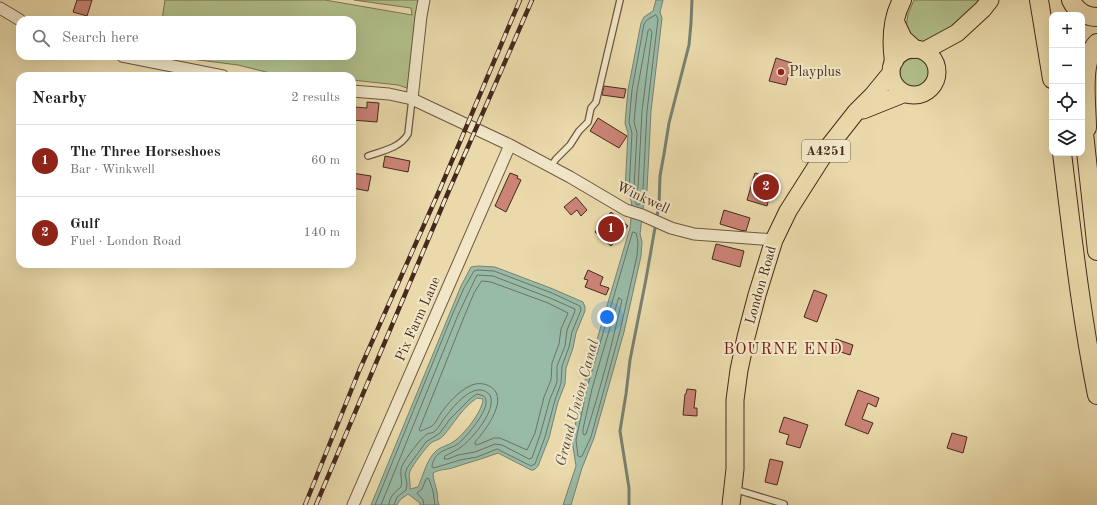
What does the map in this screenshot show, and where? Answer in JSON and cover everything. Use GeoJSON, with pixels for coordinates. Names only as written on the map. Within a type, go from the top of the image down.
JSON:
{"type":"FeatureCollection","features":[{"type":"Feature","properties":{"kind":"highway"},"geometry":{"type":"LineString","coordinates":[[892,67],[891,45],[895,22],[902,0]]}},
{"type":"Feature","properties":{"kind":"highway"},"geometry":{"type":"LineString","coordinates":[[1039,0],[1049,61]]}},
{"type":"Feature","properties":{"kind":"highway"},"geometry":{"type":"LineString","coordinates":[[1064,0],[1066,12]]}},
{"type":"Feature","properties":{"kind":"highway"},"geometry":{"type":"LineString","coordinates":[[1071,0],[1079,11],[1086,15],[1097,17]]}},
{"type":"Feature","properties":{"kind":"highway"},"geometry":{"type":"LineString","coordinates":[[895,22],[903,39],[919,50]]}},
{"type":"Feature","properties":{"kind":"highway"},"geometry":{"type":"LineString","coordinates":[[1088,165],[1086,73],[1087,62],[1091,50],[1097,43]]}},
{"type":"Feature","properties":{"kind":"highway"},"geometry":{"type":"LineString","coordinates":[[1083,120],[1097,251]]}},
{"type":"Feature","properties":{"kind":"highway"},"geometry":{"type":"LineString","coordinates":[[1062,156],[1077,277],[1089,357],[1097,395]]}},
{"type":"Feature","properties":{"kind":"main road"},"geometry":{"type":"LineString","coordinates":[[919,50],[930,55],[935,61],[938,69],[938,76],[931,89],[925,94],[911,96],[904,94],[894,85],[892,67],[902,52],[919,50],[957,33],[983,9],[990,0]]}},
{"type":"Feature","properties":{"kind":"main road"},"geometry":{"type":"LineString","coordinates":[[938,69],[957,33]]}},
{"type":"Feature","properties":{"kind":"main road","name":"London Road"},"geometry":{"type":"LineString","coordinates":[[733,497],[736,469],[735,400],[739,370],[757,294],[774,240],[788,211],[830,145],[856,112],[873,95],[892,67]]}},
{"type":"Feature","properties":{"kind":"main road"},"geometry":{"type":"LineString","coordinates":[[856,112],[904,94]]}},
{"type":"Feature","properties":{"kind":"street"},"geometry":{"type":"LineString","coordinates":[[412,99],[424,0]]}},
{"type":"Feature","properties":{"kind":"street"},"geometry":{"type":"LineString","coordinates":[[0,8],[16,18]]}},
{"type":"Feature","properties":{"kind":"street"},"geometry":{"type":"LineString","coordinates":[[142,60],[203,72]]}},
{"type":"Feature","properties":{"kind":"street","name":"Winkwell"},"geometry":{"type":"LineString","coordinates":[[356,91],[389,94],[412,99],[551,166],[626,210],[646,216],[671,228],[694,234],[774,240]]}},
{"type":"Feature","properties":{"kind":"street","name":"Pix Farm Lane"},"geometry":{"type":"LineString","coordinates":[[353,505],[510,145]]}},
{"type":"Feature","properties":{"kind":"lane"},"geometry":{"type":"LineString","coordinates":[[551,166],[570,145],[579,130],[588,122],[591,108],[596,102],[620,0]]}},
{"type":"Feature","properties":{"kind":"lane"},"geometry":{"type":"LineString","coordinates":[[368,156],[396,146],[406,139],[408,134],[412,99]]}},
{"type":"Feature","properties":{"kind":"lane"},"geometry":{"type":"LineString","coordinates":[[733,497],[784,504]]}},
{"type":"Feature","properties":{"kind":"green space"},"geometry":{"type":"Polygon","coordinates":[[[165,0],[325,0],[412,15],[411,8],[354,0],[421,0],[407,88],[398,85],[356,80],[356,72],[266,72],[238,65],[199,60],[356,60],[356,16],[163,16],[165,0]]]}},
{"type":"Feature","properties":{"kind":"green space"},"geometry":{"type":"Polygon","coordinates":[[[914,0],[980,0],[963,20],[925,45],[911,39],[906,27],[908,14],[914,0]]]}},
{"type":"Feature","properties":{"kind":"green space"},"geometry":{"type":"Polygon","coordinates":[[[915,58],[921,59],[929,67],[929,79],[921,87],[915,88],[909,87],[901,79],[900,73],[901,67],[909,59],[915,58]]]}},
{"type":"Feature","properties":{"kind":"water"},"geometry":{"type":"Polygon","coordinates":[[[656,0],[663,0],[660,12],[662,18],[651,111],[647,190],[644,201],[640,234],[642,242],[641,256],[624,332],[594,438],[582,468],[571,505],[563,505],[576,466],[572,440],[583,387],[630,228],[632,206],[631,200],[625,191],[628,133],[625,123],[628,90],[641,23],[644,17],[653,11],[656,0]]]}},
{"type":"Feature","properties":{"kind":"water"},"geometry":{"type":"Polygon","coordinates":[[[471,267],[495,267],[583,302],[585,307],[566,368],[565,384],[558,402],[549,438],[538,466],[534,470],[531,470],[498,453],[433,473],[439,505],[420,505],[420,503],[408,494],[400,500],[397,505],[371,505],[461,286],[471,267]],[[477,398],[472,402],[463,410],[442,437],[431,443],[426,448],[410,471],[410,489],[418,487],[427,465],[434,453],[438,449],[453,442],[467,429],[480,410],[483,399],[477,398]]]}},
{"type":"Feature","properties":{"kind":"building"},"geometry":{"type":"Polygon","coordinates":[[[77,0],[92,0],[87,16],[73,12],[77,0]]]}},
{"type":"Feature","properties":{"kind":"building","name":"Playplus"},"geometry":{"type":"Polygon","coordinates":[[[776,58],[792,63],[786,85],[769,81],[776,58]]]}},
{"type":"Feature","properties":{"kind":"building"},"geometry":{"type":"Polygon","coordinates":[[[604,86],[626,89],[624,98],[602,95],[604,86]]]}},
{"type":"Feature","properties":{"kind":"building"},"geometry":{"type":"Polygon","coordinates":[[[367,102],[379,103],[377,122],[356,120],[356,107],[367,108],[367,102]]]}},
{"type":"Feature","properties":{"kind":"building"},"geometry":{"type":"Polygon","coordinates":[[[598,118],[627,136],[619,148],[590,131],[598,118]]]}},
{"type":"Feature","properties":{"kind":"building"},"geometry":{"type":"Polygon","coordinates":[[[385,156],[410,161],[408,172],[383,167],[385,156]]]}},
{"type":"Feature","properties":{"kind":"building"},"geometry":{"type":"Polygon","coordinates":[[[510,173],[518,176],[517,178],[521,180],[506,212],[495,206],[510,173]]]}},
{"type":"Feature","properties":{"kind":"building"},"geometry":{"type":"Polygon","coordinates":[[[755,173],[774,178],[767,206],[747,200],[755,173]]]}},
{"type":"Feature","properties":{"kind":"building"},"geometry":{"type":"Polygon","coordinates":[[[356,174],[371,176],[368,191],[356,189],[356,174]]]}},
{"type":"Feature","properties":{"kind":"building"},"geometry":{"type":"Polygon","coordinates":[[[576,197],[587,210],[581,216],[577,210],[571,215],[564,207],[576,197]]]}},
{"type":"Feature","properties":{"kind":"building"},"geometry":{"type":"Polygon","coordinates":[[[724,210],[750,218],[746,231],[720,224],[724,210]]]}},
{"type":"Feature","properties":{"kind":"building"},"geometry":{"type":"Polygon","coordinates":[[[611,212],[628,226],[611,246],[595,232],[611,212]]]}},
{"type":"Feature","properties":{"kind":"building"},"geometry":{"type":"Polygon","coordinates":[[[716,244],[744,251],[740,267],[712,259],[716,244]]]}},
{"type":"Feature","properties":{"kind":"building"},"geometry":{"type":"Polygon","coordinates":[[[588,270],[603,277],[600,285],[609,288],[606,295],[585,287],[588,280],[584,279],[588,270]]]}},
{"type":"Feature","properties":{"kind":"building"},"geometry":{"type":"Polygon","coordinates":[[[814,290],[827,295],[817,322],[804,317],[814,290]]]}},
{"type":"Feature","properties":{"kind":"building"},"geometry":{"type":"Polygon","coordinates":[[[836,339],[853,345],[850,355],[832,349],[836,339]]]}},
{"type":"Feature","properties":{"kind":"building"},"geometry":{"type":"Polygon","coordinates":[[[687,389],[696,390],[694,408],[697,408],[697,416],[683,415],[685,394],[687,389]]]}},
{"type":"Feature","properties":{"kind":"building"},"geometry":{"type":"Polygon","coordinates":[[[858,390],[879,398],[876,407],[868,403],[862,419],[873,423],[868,434],[845,425],[858,390]]]}},
{"type":"Feature","properties":{"kind":"building"},"geometry":{"type":"Polygon","coordinates":[[[784,417],[808,425],[800,448],[786,444],[789,435],[779,432],[784,417]]]}},
{"type":"Feature","properties":{"kind":"building"},"geometry":{"type":"Polygon","coordinates":[[[952,433],[967,437],[963,453],[947,448],[952,433]]]}},
{"type":"Feature","properties":{"kind":"building"},"geometry":{"type":"Polygon","coordinates":[[[770,459],[783,462],[777,485],[765,482],[770,459]]]}},
{"type":"Feature","properties":{"kind":"waterway"},"geometry":{"type":"LineString","coordinates":[[629,505],[629,488],[620,431],[630,360],[659,205],[660,176],[669,123],[689,45],[692,0]]}},
{"type":"Feature","properties":{"kind":"railway"},"geometry":{"type":"LineString","coordinates":[[305,505],[359,371],[440,189],[520,0]]}},
{"type":"Feature","properties":{"kind":"railway"},"geometry":{"type":"LineString","coordinates":[[316,505],[447,195],[532,0]]}},
{"type":"Feature","properties":{"kind":"place","name":"Playplus"},"geometry":{"type":"Point","coordinates":[781,72]}},
{"type":"Feature","properties":{"kind":"place","name":"Gulf"},"geometry":{"type":"Point","coordinates":[766,187]}},
{"type":"Feature","properties":{"kind":"place","name":"The Three Horseshoes"},"geometry":{"type":"Point","coordinates":[611,229]}},
{"type":"Feature","properties":{"kind":"district","name":"BOURNE END"},"geometry":{"type":"Point","coordinates":[783,350]}},
{"type":"Feature","properties":{"kind":"water label","name":"Grand Union Canal"},"geometry":{"type":"Point","coordinates":[578,403]}}]}
